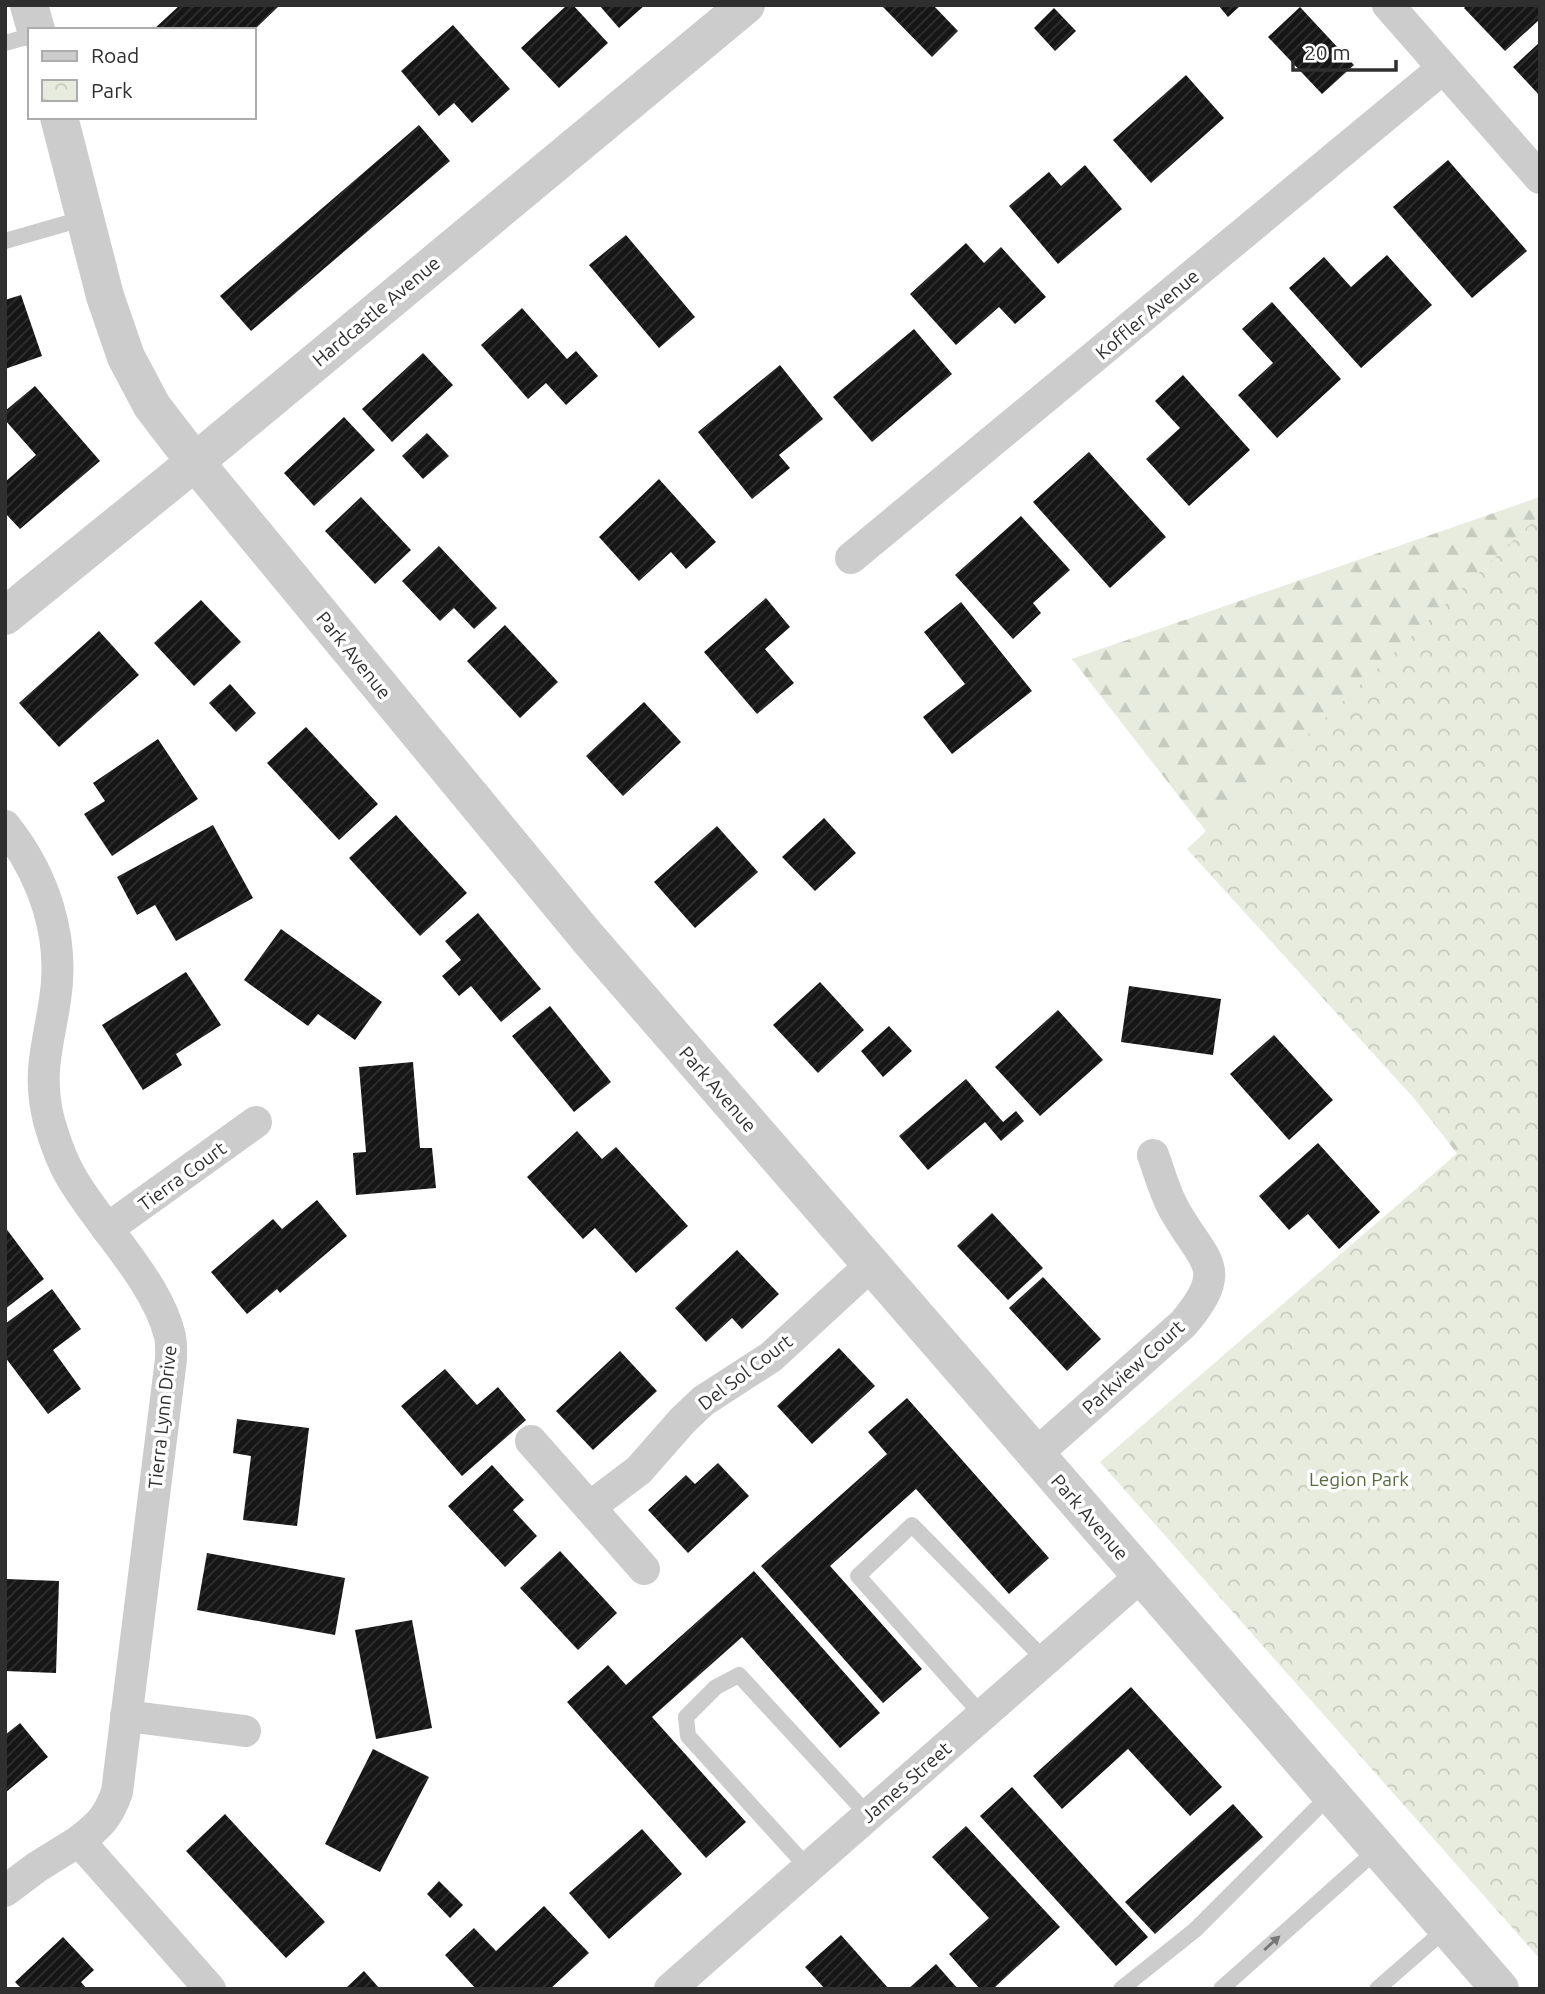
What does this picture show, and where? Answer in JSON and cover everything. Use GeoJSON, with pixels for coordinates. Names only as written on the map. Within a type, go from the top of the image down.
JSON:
{"type":"FeatureCollection","features":[{"type":"Feature","properties":{"kind":"street"},"geometry":{"type":"LineString","coordinates":[[29,5],[35,28]]}},
{"type":"Feature","properties":{"kind":"street","name":"Hardcastle Avenue"},"geometry":{"type":"LineString","coordinates":[[5,616],[746,5]]}},
{"type":"Feature","properties":{"kind":"street"},"geometry":{"type":"LineString","coordinates":[[1388,5],[1540,178]]}},
{"type":"Feature","properties":{"kind":"street","name":"Koffler Avenue"},"geometry":{"type":"LineString","coordinates":[[851,558],[1443,69]]}},
{"type":"Feature","properties":{"kind":"street","name":"Park Avenue"},"geometry":{"type":"LineString","coordinates":[[60,119],[105,296],[126,357],[152,406],[195,462],[587,937],[1500,1989]]}},
{"type":"Feature","properties":{"kind":"street","name":"Tierra Lynn Drive"},"geometry":{"type":"LineString","coordinates":[[5,826],[30,862],[43,887],[51,916],[58,978],[43,1064],[43,1094],[50,1123],[60,1154],[73,1181],[155,1298],[170,1336],[171,1359],[117,1792],[110,1812],[99,1826],[5,1891]]}},
{"type":"Feature","properties":{"kind":"street","name":"Tierra Court"},"geometry":{"type":"LineString","coordinates":[[107,1229],[256,1122]]}},
{"type":"Feature","properties":{"kind":"street","name":"Parkview Court"},"geometry":{"type":"LineString","coordinates":[[1035,1454],[1183,1324],[1199,1305],[1209,1283],[1209,1269],[1204,1253],[1173,1209],[1153,1155]]}},
{"type":"Feature","properties":{"kind":"street","name":"Del Sol Court"},"geometry":{"type":"LineString","coordinates":[[590,1507],[639,1470],[682,1421],[704,1401],[771,1357],[871,1265]]}},
{"type":"Feature","properties":{"kind":"street"},"geometry":{"type":"LineString","coordinates":[[531,1441],[644,1569]]}},
{"type":"Feature","properties":{"kind":"street","name":"James Street"},"geometry":{"type":"LineString","coordinates":[[670,1989],[1141,1576]]}},
{"type":"Feature","properties":{"kind":"street"},"geometry":{"type":"LineString","coordinates":[[126,1716],[245,1731]]}},
{"type":"Feature","properties":{"kind":"street"},"geometry":{"type":"LineString","coordinates":[[79,1841],[210,1989]]}},
{"type":"Feature","properties":{"kind":"lane"},"geometry":{"type":"LineString","coordinates":[[5,43],[28,37]]}},
{"type":"Feature","properties":{"kind":"lane"},"geometry":{"type":"LineString","coordinates":[[5,242],[85,218]]}},
{"type":"Feature","properties":{"kind":"lane"},"geometry":{"type":"LineString","coordinates":[[982,1715],[858,1576],[912,1525],[1045,1660]]}},
{"type":"Feature","properties":{"kind":"lane"},"geometry":{"type":"LineString","coordinates":[[808,1868],[688,1736],[686,1717],[716,1687],[739,1675],[868,1815]]}},
{"type":"Feature","properties":{"kind":"lane"},"geometry":{"type":"LineString","coordinates":[[1121,1989],[1195,1930],[1331,1794]]}},
{"type":"Feature","properties":{"kind":"lane"},"geometry":{"type":"LineString","coordinates":[[1221,1989],[1378,1849]]}},
{"type":"Feature","properties":{"kind":"lane"},"geometry":{"type":"LineString","coordinates":[[1377,1989],[1447,1928]]}},
{"type":"Feature","properties":{"kind":"green space"},"geometry":{"type":"Polygon","coordinates":[[[1540,497],[1540,1260],[1072,659],[1540,497]]]}},
{"type":"Feature","properties":{"kind":"green space","name":"Legion Park"},"geometry":{"type":"Polygon","coordinates":[[[1540,515],[1540,1959],[1100,1462],[1461,1150],[1187,849],[1540,515]]]}},
{"type":"Feature","properties":{"kind":"building"},"geometry":{"type":"Polygon","coordinates":[[[180,5],[280,5],[256,28],[155,28],[180,5]]]}},
{"type":"Feature","properties":{"kind":"building"},"geometry":{"type":"Polygon","coordinates":[[[567,5],[573,5],[608,43],[559,88],[521,48],[567,5]]]}},
{"type":"Feature","properties":{"kind":"building"},"geometry":{"type":"Polygon","coordinates":[[[599,5],[645,5],[619,28],[599,5]]]}},
{"type":"Feature","properties":{"kind":"building"},"geometry":{"type":"Polygon","coordinates":[[[881,5],[933,5],[958,31],[932,57],[881,5]]]}},
{"type":"Feature","properties":{"kind":"building"},"geometry":{"type":"Polygon","coordinates":[[[1218,5],[1241,5],[1228,17],[1218,5]]]}},
{"type":"Feature","properties":{"kind":"building"},"geometry":{"type":"Polygon","coordinates":[[[1467,5],[1540,5],[1540,19],[1505,51],[1464,8],[1467,5]]]}},
{"type":"Feature","properties":{"kind":"building"},"geometry":{"type":"Polygon","coordinates":[[[1300,7],[1354,65],[1322,94],[1268,37],[1300,7]]]}},
{"type":"Feature","properties":{"kind":"building"},"geometry":{"type":"Polygon","coordinates":[[[1054,8],[1076,31],[1055,51],[1034,28],[1054,8]]]}},
{"type":"Feature","properties":{"kind":"building"},"geometry":{"type":"Polygon","coordinates":[[[453,25],[510,89],[472,123],[454,103],[439,116],[401,71],[453,25]]]}},
{"type":"Feature","properties":{"kind":"building"},"geometry":{"type":"Polygon","coordinates":[[[1540,42],[1540,96],[1513,67],[1540,42]]]}},
{"type":"Feature","properties":{"kind":"building"},"geometry":{"type":"Polygon","coordinates":[[[1186,75],[1224,118],[1151,183],[1113,140],[1186,75]]]}},
{"type":"Feature","properties":{"kind":"building"},"geometry":{"type":"Polygon","coordinates":[[[419,125],[450,161],[251,331],[220,296],[419,125]]]}},
{"type":"Feature","properties":{"kind":"building"},"geometry":{"type":"Polygon","coordinates":[[[1448,160],[1527,251],[1472,298],[1393,207],[1448,160]]]}},
{"type":"Feature","properties":{"kind":"building"},"geometry":{"type":"Polygon","coordinates":[[[1085,165],[1122,209],[1058,264],[1009,206],[1049,172],[1061,186],[1085,165]]]}},
{"type":"Feature","properties":{"kind":"building"},"geometry":{"type":"Polygon","coordinates":[[[626,235],[695,317],[659,348],[589,265],[626,235]]]}},
{"type":"Feature","properties":{"kind":"building"},"geometry":{"type":"Polygon","coordinates":[[[966,243],[984,263],[1001,247],[1046,297],[1015,324],[999,307],[956,345],[910,294],[966,243]]]}},
{"type":"Feature","properties":{"kind":"building"},"geometry":{"type":"Polygon","coordinates":[[[1387,255],[1432,305],[1361,368],[1289,288],[1324,257],[1351,287],[1387,255]]]}},
{"type":"Feature","properties":{"kind":"building"},"geometry":{"type":"Polygon","coordinates":[[[21,295],[42,356],[5,369],[5,300],[21,295]]]}},
{"type":"Feature","properties":{"kind":"building"},"geometry":{"type":"Polygon","coordinates":[[[1272,302],[1341,379],[1277,438],[1238,395],[1273,363],[1242,329],[1272,302]]]}},
{"type":"Feature","properties":{"kind":"building"},"geometry":{"type":"Polygon","coordinates":[[[522,308],[567,359],[576,351],[598,376],[566,405],[546,383],[528,399],[481,345],[522,308]]]}},
{"type":"Feature","properties":{"kind":"building"},"geometry":{"type":"Polygon","coordinates":[[[914,329],[952,374],[872,442],[833,397],[914,329]]]}},
{"type":"Feature","properties":{"kind":"building"},"geometry":{"type":"Polygon","coordinates":[[[423,353],[453,385],[392,442],[362,409],[423,353]]]}},
{"type":"Feature","properties":{"kind":"building"},"geometry":{"type":"Polygon","coordinates":[[[780,365],[823,419],[779,455],[790,468],[752,499],[698,432],[780,365]]]}},
{"type":"Feature","properties":{"kind":"building"},"geometry":{"type":"Polygon","coordinates":[[[1183,375],[1250,450],[1189,506],[1146,459],[1180,428],[1155,401],[1183,375]]]}},
{"type":"Feature","properties":{"kind":"building"},"geometry":{"type":"Polygon","coordinates":[[[35,386],[100,461],[20,529],[5,513],[5,482],[36,455],[5,420],[5,411],[35,386]]]}},
{"type":"Feature","properties":{"kind":"building"},"geometry":{"type":"Polygon","coordinates":[[[344,417],[375,450],[314,506],[284,473],[344,417]]]}},
{"type":"Feature","properties":{"kind":"building"},"geometry":{"type":"Polygon","coordinates":[[[427,433],[449,456],[423,479],[402,456],[427,433]]]}},
{"type":"Feature","properties":{"kind":"building"},"geometry":{"type":"Polygon","coordinates":[[[1089,452],[1166,537],[1110,588],[1033,502],[1089,452]]]}},
{"type":"Feature","properties":{"kind":"building"},"geometry":{"type":"Polygon","coordinates":[[[659,479],[716,542],[686,569],[671,552],[639,581],[599,537],[659,479]]]}},
{"type":"Feature","properties":{"kind":"building"},"geometry":{"type":"Polygon","coordinates":[[[361,497],[411,550],[375,584],[325,531],[361,497]]]}},
{"type":"Feature","properties":{"kind":"building"},"geometry":{"type":"Polygon","coordinates":[[[1021,516],[1070,570],[1033,603],[1041,613],[1013,639],[955,575],[1021,516]]]}},
{"type":"Feature","properties":{"kind":"building"},"geometry":{"type":"Polygon","coordinates":[[[439,546],[497,608],[474,629],[454,608],[440,621],[402,581],[439,546]]]}},
{"type":"Feature","properties":{"kind":"building"},"geometry":{"type":"Polygon","coordinates":[[[766,598],[790,627],[765,649],[794,683],[757,714],[704,652],[766,598]]]}},
{"type":"Feature","properties":{"kind":"building"},"geometry":{"type":"Polygon","coordinates":[[[201,600],[241,642],[194,686],[154,643],[201,600]]]}},
{"type":"Feature","properties":{"kind":"building"},"geometry":{"type":"Polygon","coordinates":[[[961,602],[1032,691],[952,754],[923,717],[965,684],[924,632],[961,602]]]}},
{"type":"Feature","properties":{"kind":"building"},"geometry":{"type":"Polygon","coordinates":[[[505,625],[558,682],[520,718],[467,661],[505,625]]]}},
{"type":"Feature","properties":{"kind":"building"},"geometry":{"type":"Polygon","coordinates":[[[99,631],[139,675],[59,747],[19,703],[99,631]]]}},
{"type":"Feature","properties":{"kind":"building"},"geometry":{"type":"Polygon","coordinates":[[[230,684],[256,713],[236,732],[209,703],[230,684]]]}},
{"type":"Feature","properties":{"kind":"building"},"geometry":{"type":"Polygon","coordinates":[[[644,702],[681,742],[623,796],[586,756],[644,702]]]}},
{"type":"Feature","properties":{"kind":"building"},"geometry":{"type":"Polygon","coordinates":[[[306,727],[378,804],[339,840],[267,763],[306,727]]]}},
{"type":"Feature","properties":{"kind":"building"},"geometry":{"type":"Polygon","coordinates":[[[158,739],[198,799],[112,856],[84,814],[105,801],[93,783],[158,739]]]}},
{"type":"Feature","properties":{"kind":"building"},"geometry":{"type":"Polygon","coordinates":[[[396,815],[467,893],[420,936],[349,858],[396,815]]]}},
{"type":"Feature","properties":{"kind":"building"},"geometry":{"type":"Polygon","coordinates":[[[824,818],[856,853],[815,891],[782,857],[824,818]]]}},
{"type":"Feature","properties":{"kind":"building"},"geometry":{"type":"Polygon","coordinates":[[[213,825],[253,898],[176,941],[155,905],[137,915],[117,877],[213,825]]]}},
{"type":"Feature","properties":{"kind":"building"},"geometry":{"type":"Polygon","coordinates":[[[717,826],[758,872],[695,928],[654,882],[717,826]]]}},
{"type":"Feature","properties":{"kind":"building"},"geometry":{"type":"Polygon","coordinates":[[[478,913],[541,989],[501,1022],[471,986],[459,996],[442,976],[461,960],[445,941],[478,913]]]}},
{"type":"Feature","properties":{"kind":"building"},"geometry":{"type":"Polygon","coordinates":[[[281,929],[382,1002],[355,1040],[318,1014],[308,1026],[244,980],[281,929]]]}},
{"type":"Feature","properties":{"kind":"building"},"geometry":{"type":"Polygon","coordinates":[[[186,972],[221,1025],[176,1054],[182,1065],[143,1090],[102,1025],[186,972]]]}},
{"type":"Feature","properties":{"kind":"building"},"geometry":{"type":"Polygon","coordinates":[[[820,982],[864,1030],[818,1073],[773,1025],[820,982]]]}},
{"type":"Feature","properties":{"kind":"building"},"geometry":{"type":"Polygon","coordinates":[[[1129,986],[1221,999],[1213,1055],[1121,1042],[1129,986]]]}},
{"type":"Feature","properties":{"kind":"building"},"geometry":{"type":"Polygon","coordinates":[[[550,1006],[611,1082],[574,1112],[512,1036],[550,1006]]]}},
{"type":"Feature","properties":{"kind":"building"},"geometry":{"type":"Polygon","coordinates":[[[1058,1010],[1103,1060],[1040,1116],[995,1067],[1058,1010]]]}},
{"type":"Feature","properties":{"kind":"building"},"geometry":{"type":"Polygon","coordinates":[[[889,1026],[912,1051],[883,1077],[861,1051],[889,1026]]]}},
{"type":"Feature","properties":{"kind":"building"},"geometry":{"type":"Polygon","coordinates":[[[1274,1035],[1333,1100],[1289,1140],[1230,1074],[1274,1035]]]}},
{"type":"Feature","properties":{"kind":"building"},"geometry":{"type":"Polygon","coordinates":[[[413,1062],[420,1148],[432,1148],[436,1188],[356,1195],[353,1153],[366,1152],[359,1067],[413,1062]]]}},
{"type":"Feature","properties":{"kind":"building"},"geometry":{"type":"Polygon","coordinates":[[[966,1079],[1003,1122],[1016,1111],[1024,1121],[1001,1141],[985,1122],[928,1170],[899,1136],[966,1079]]]}},
{"type":"Feature","properties":{"kind":"building"},"geometry":{"type":"Polygon","coordinates":[[[577,1131],[602,1159],[616,1147],[688,1226],[636,1273],[595,1228],[583,1239],[527,1177],[577,1131]]]}},
{"type":"Feature","properties":{"kind":"building"},"geometry":{"type":"Polygon","coordinates":[[[1318,1143],[1380,1212],[1339,1249],[1308,1214],[1289,1230],[1259,1196],[1318,1143]]]}},
{"type":"Feature","properties":{"kind":"building"},"geometry":{"type":"Polygon","coordinates":[[[317,1200],[347,1236],[280,1293],[277,1289],[247,1314],[211,1272],[273,1219],[282,1229],[317,1200]]]}},
{"type":"Feature","properties":{"kind":"building"},"geometry":{"type":"Polygon","coordinates":[[[992,1213],[1043,1268],[1008,1300],[957,1246],[992,1213]]]}},
{"type":"Feature","properties":{"kind":"building"},"geometry":{"type":"Polygon","coordinates":[[[5,1227],[44,1279],[5,1309],[5,1227]]]}},
{"type":"Feature","properties":{"kind":"building"},"geometry":{"type":"Polygon","coordinates":[[[737,1250],[779,1294],[742,1329],[732,1318],[706,1342],[675,1308],[737,1250]]]}},
{"type":"Feature","properties":{"kind":"building"},"geometry":{"type":"Polygon","coordinates":[[[1043,1277],[1101,1339],[1067,1371],[1009,1308],[1043,1277]]]}},
{"type":"Feature","properties":{"kind":"building"},"geometry":{"type":"Polygon","coordinates":[[[52,1289],[81,1329],[53,1350],[81,1389],[48,1414],[5,1357],[5,1324],[52,1289]]]}},
{"type":"Feature","properties":{"kind":"building"},"geometry":{"type":"Polygon","coordinates":[[[839,1348],[875,1386],[812,1444],[777,1406],[839,1348]]]}},
{"type":"Feature","properties":{"kind":"building"},"geometry":{"type":"Polygon","coordinates":[[[620,1351],[657,1391],[593,1450],[556,1411],[620,1351]]]}},
{"type":"Feature","properties":{"kind":"building"},"geometry":{"type":"Polygon","coordinates":[[[445,1369],[477,1405],[498,1387],[526,1420],[462,1476],[401,1406],[445,1369]]]}},
{"type":"Feature","properties":{"kind":"building"},"geometry":{"type":"Polygon","coordinates":[[[907,1398],[1049,1558],[1009,1594],[916,1489],[830,1566],[922,1669],[883,1703],[761,1566],[887,1454],[868,1432],[907,1398]]]}},
{"type":"Feature","properties":{"kind":"building"},"geometry":{"type":"Polygon","coordinates":[[[237,1419],[309,1428],[297,1526],[243,1520],[251,1456],[233,1453],[237,1419]]]}},
{"type":"Feature","properties":{"kind":"building"},"geometry":{"type":"Polygon","coordinates":[[[718,1463],[749,1496],[688,1553],[648,1510],[686,1475],[695,1484],[718,1463]]]}},
{"type":"Feature","properties":{"kind":"building"},"geometry":{"type":"Polygon","coordinates":[[[492,1465],[524,1500],[513,1510],[537,1536],[505,1567],[448,1506],[492,1465]]]}},
{"type":"Feature","properties":{"kind":"building"},"geometry":{"type":"Polygon","coordinates":[[[560,1551],[617,1613],[578,1650],[520,1588],[560,1551]]]}},
{"type":"Feature","properties":{"kind":"building"},"geometry":{"type":"Polygon","coordinates":[[[207,1553],[345,1578],[335,1635],[197,1610],[207,1553]]]}},
{"type":"Feature","properties":{"kind":"building"},"geometry":{"type":"Polygon","coordinates":[[[754,1571],[880,1713],[840,1748],[742,1637],[652,1717],[746,1822],[706,1858],[567,1702],[608,1665],[626,1685],[754,1571]]]}},
{"type":"Feature","properties":{"kind":"building"},"geometry":{"type":"Polygon","coordinates":[[[6,1579],[59,1581],[56,1673],[5,1671],[6,1579]]]}},
{"type":"Feature","properties":{"kind":"building"},"geometry":{"type":"Polygon","coordinates":[[[412,1620],[432,1728],[376,1739],[355,1630],[412,1620]]]}},
{"type":"Feature","properties":{"kind":"building"},"geometry":{"type":"Polygon","coordinates":[[[1131,1687],[1222,1787],[1190,1816],[1128,1749],[1062,1809],[1033,1776],[1131,1687]]]}},
{"type":"Feature","properties":{"kind":"building"},"geometry":{"type":"Polygon","coordinates":[[[20,1723],[48,1757],[5,1793],[5,1735],[20,1723]]]}},
{"type":"Feature","properties":{"kind":"building"},"geometry":{"type":"Polygon","coordinates":[[[373,1749],[429,1777],[380,1872],[325,1844],[373,1749]]]}},
{"type":"Feature","properties":{"kind":"building"},"geometry":{"type":"Polygon","coordinates":[[[1012,1787],[1148,1937],[1116,1966],[980,1816],[1012,1787]]]}},
{"type":"Feature","properties":{"kind":"building"},"geometry":{"type":"Polygon","coordinates":[[[1233,1804],[1263,1837],[1155,1934],[1125,1902],[1233,1804]]]}},
{"type":"Feature","properties":{"kind":"building"},"geometry":{"type":"Polygon","coordinates":[[[225,1814],[325,1922],[286,1958],[186,1851],[225,1814]]]}},
{"type":"Feature","properties":{"kind":"building"},"geometry":{"type":"Polygon","coordinates":[[[966,1826],[1060,1927],[993,1989],[980,1989],[949,1954],[989,1918],[932,1857],[966,1826]]]}},
{"type":"Feature","properties":{"kind":"building"},"geometry":{"type":"Polygon","coordinates":[[[642,1829],[682,1874],[609,1939],[569,1893],[642,1829]]]}},
{"type":"Feature","properties":{"kind":"building"},"geometry":{"type":"Polygon","coordinates":[[[439,1881],[463,1905],[450,1918],[427,1894],[439,1881]]]}},
{"type":"Feature","properties":{"kind":"building"},"geometry":{"type":"Polygon","coordinates":[[[544,1906],[589,1953],[550,1989],[476,1989],[445,1955],[474,1928],[496,1951],[544,1906]]]}},
{"type":"Feature","properties":{"kind":"building"},"geometry":{"type":"Polygon","coordinates":[[[841,1935],[889,1989],[825,1989],[805,1967],[841,1935]]]}},
{"type":"Feature","properties":{"kind":"building"},"geometry":{"type":"Polygon","coordinates":[[[63,1937],[94,1970],[81,1982],[87,1989],[22,1989],[15,1982],[63,1937]]]}},
{"type":"Feature","properties":{"kind":"building"},"geometry":{"type":"Polygon","coordinates":[[[936,1964],[958,1989],[908,1989],[936,1964]]]}},
{"type":"Feature","properties":{"kind":"building"},"geometry":{"type":"Polygon","coordinates":[[[364,1971],[380,1989],[345,1989],[364,1971]]]}}]}
